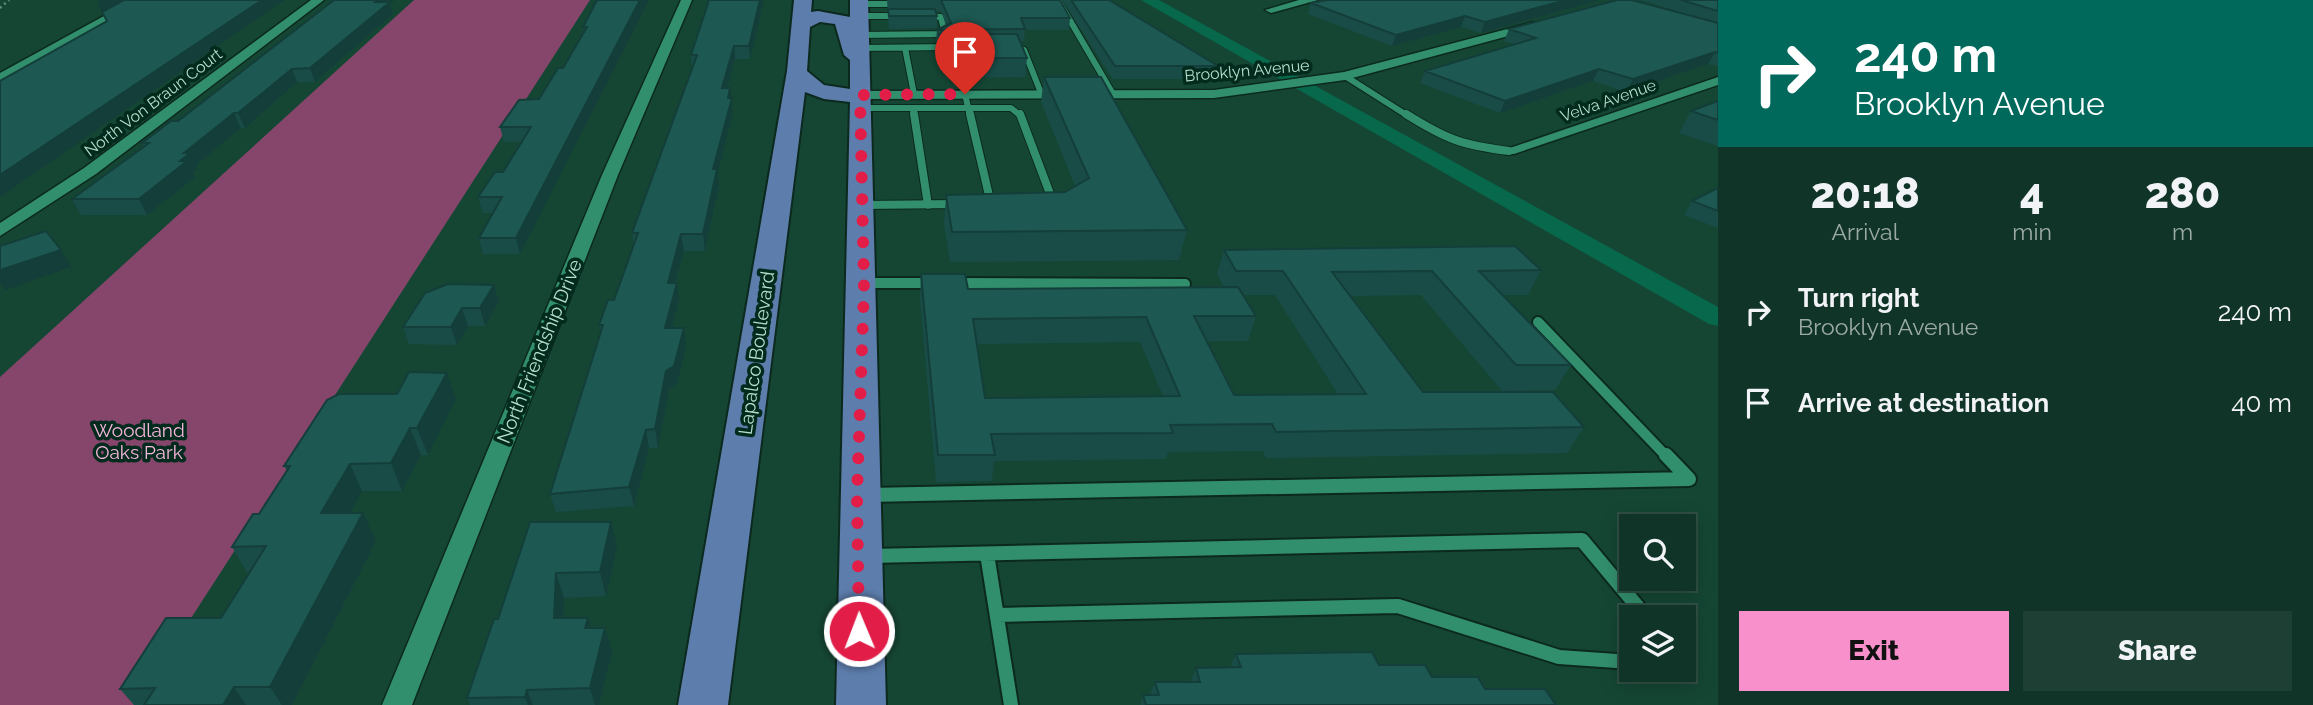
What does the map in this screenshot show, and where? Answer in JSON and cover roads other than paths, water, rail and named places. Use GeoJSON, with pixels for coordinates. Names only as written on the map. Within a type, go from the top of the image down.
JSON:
{"type":"FeatureCollection","features":[{"type":"Feature","properties":{"kind":"main road"},"geometry":{"type":"LineString","coordinates":[[803,8],[823,6],[860,47]]}},
{"type":"Feature","properties":{"kind":"main road"},"geometry":{"type":"LineString","coordinates":[[803,8],[818,16],[843,20],[860,47],[863,283],[857,556],[861,705]]}},
{"type":"Feature","properties":{"kind":"main road","name":"Lapalco Boulevard"},"geometry":{"type":"LineString","coordinates":[[703,705],[797,71],[803,8]]}},
{"type":"Feature","properties":{"kind":"main road"},"geometry":{"type":"LineString","coordinates":[[797,71],[805,85],[830,95],[860,47]]}},
{"type":"Feature","properties":{"kind":"street"},"geometry":{"type":"LineString","coordinates":[[0,78],[141,0]]}},
{"type":"Feature","properties":{"kind":"street","name":"North Von Braun Court"},"geometry":{"type":"LineString","coordinates":[[4,230],[90,171],[318,0]]}},
{"type":"Feature","properties":{"kind":"street","name":"North Friendship Drive"},"geometry":{"type":"LineString","coordinates":[[397,705],[610,175],[687,0]]}},
{"type":"Feature","properties":{"kind":"street"},"geometry":{"type":"LineString","coordinates":[[1271,10],[1312,0]]}},
{"type":"Feature","properties":{"kind":"street","name":"Brooklyn Avenue"},"geometry":{"type":"LineString","coordinates":[[860,47],[914,101],[965,94],[1214,94],[1345,76],[1553,21]]}},
{"type":"Feature","properties":{"kind":"street","name":"Velva Avenue"},"geometry":{"type":"LineString","coordinates":[[1509,151],[1718,81]]}},
{"type":"Feature","properties":{"kind":"lane"},"geometry":{"type":"LineString","coordinates":[[1058,0],[1113,94]]}},
{"type":"Feature","properties":{"kind":"lane"},"geometry":{"type":"LineString","coordinates":[[860,47],[909,4]]}},
{"type":"Feature","properties":{"kind":"lane"},"geometry":{"type":"LineString","coordinates":[[860,47],[908,16]]}},
{"type":"Feature","properties":{"kind":"lane"},"geometry":{"type":"LineString","coordinates":[[860,47],[945,34],[941,17],[920,16]]}},
{"type":"Feature","properties":{"kind":"lane"},"geometry":{"type":"LineString","coordinates":[[860,47],[961,47]]}},
{"type":"Feature","properties":{"kind":"lane"},"geometry":{"type":"LineString","coordinates":[[1003,47],[1024,50],[1041,93]]}},
{"type":"Feature","properties":{"kind":"lane"},"geometry":{"type":"LineString","coordinates":[[905,48],[928,205]]}},
{"type":"Feature","properties":{"kind":"lane"},"geometry":{"type":"LineString","coordinates":[[1345,76],[1446,139],[1466,146],[1509,151]]}},
{"type":"Feature","properties":{"kind":"lane"},"geometry":{"type":"LineString","coordinates":[[965,94],[993,204]]}},
{"type":"Feature","properties":{"kind":"lane"},"geometry":{"type":"LineString","coordinates":[[914,101],[968,108],[1011,108],[1020,113],[1052,199],[1031,204]]}},
{"type":"Feature","properties":{"kind":"lane"},"geometry":{"type":"LineString","coordinates":[[863,205],[967,204]]}},
{"type":"Feature","properties":{"kind":"lane"},"geometry":{"type":"LineString","coordinates":[[980,204],[1006,204]]}},
{"type":"Feature","properties":{"kind":"lane"},"geometry":{"type":"LineString","coordinates":[[863,283],[1185,284]]}},
{"type":"Feature","properties":{"kind":"lane"},"geometry":{"type":"LineString","coordinates":[[857,496],[1689,479],[1538,322]]}},
{"type":"Feature","properties":{"kind":"lane"},"geometry":{"type":"LineString","coordinates":[[857,556],[1582,540],[1636,605]]}},
{"type":"Feature","properties":{"kind":"lane"},"geometry":{"type":"LineString","coordinates":[[987,554],[1011,705]]}},
{"type":"Feature","properties":{"kind":"lane"},"geometry":{"type":"LineString","coordinates":[[997,615],[1398,606],[1559,657],[1619,661]]}},
{"type":"Feature","properties":{"kind":"waterway"},"geometry":{"type":"LineString","coordinates":[[1148,0],[1718,318]]}},
{"type":"Feature","properties":{"kind":"park label","name":"Woodland Oaks Park"},"geometry":{"type":"Point","coordinates":[139,441]}}]}
